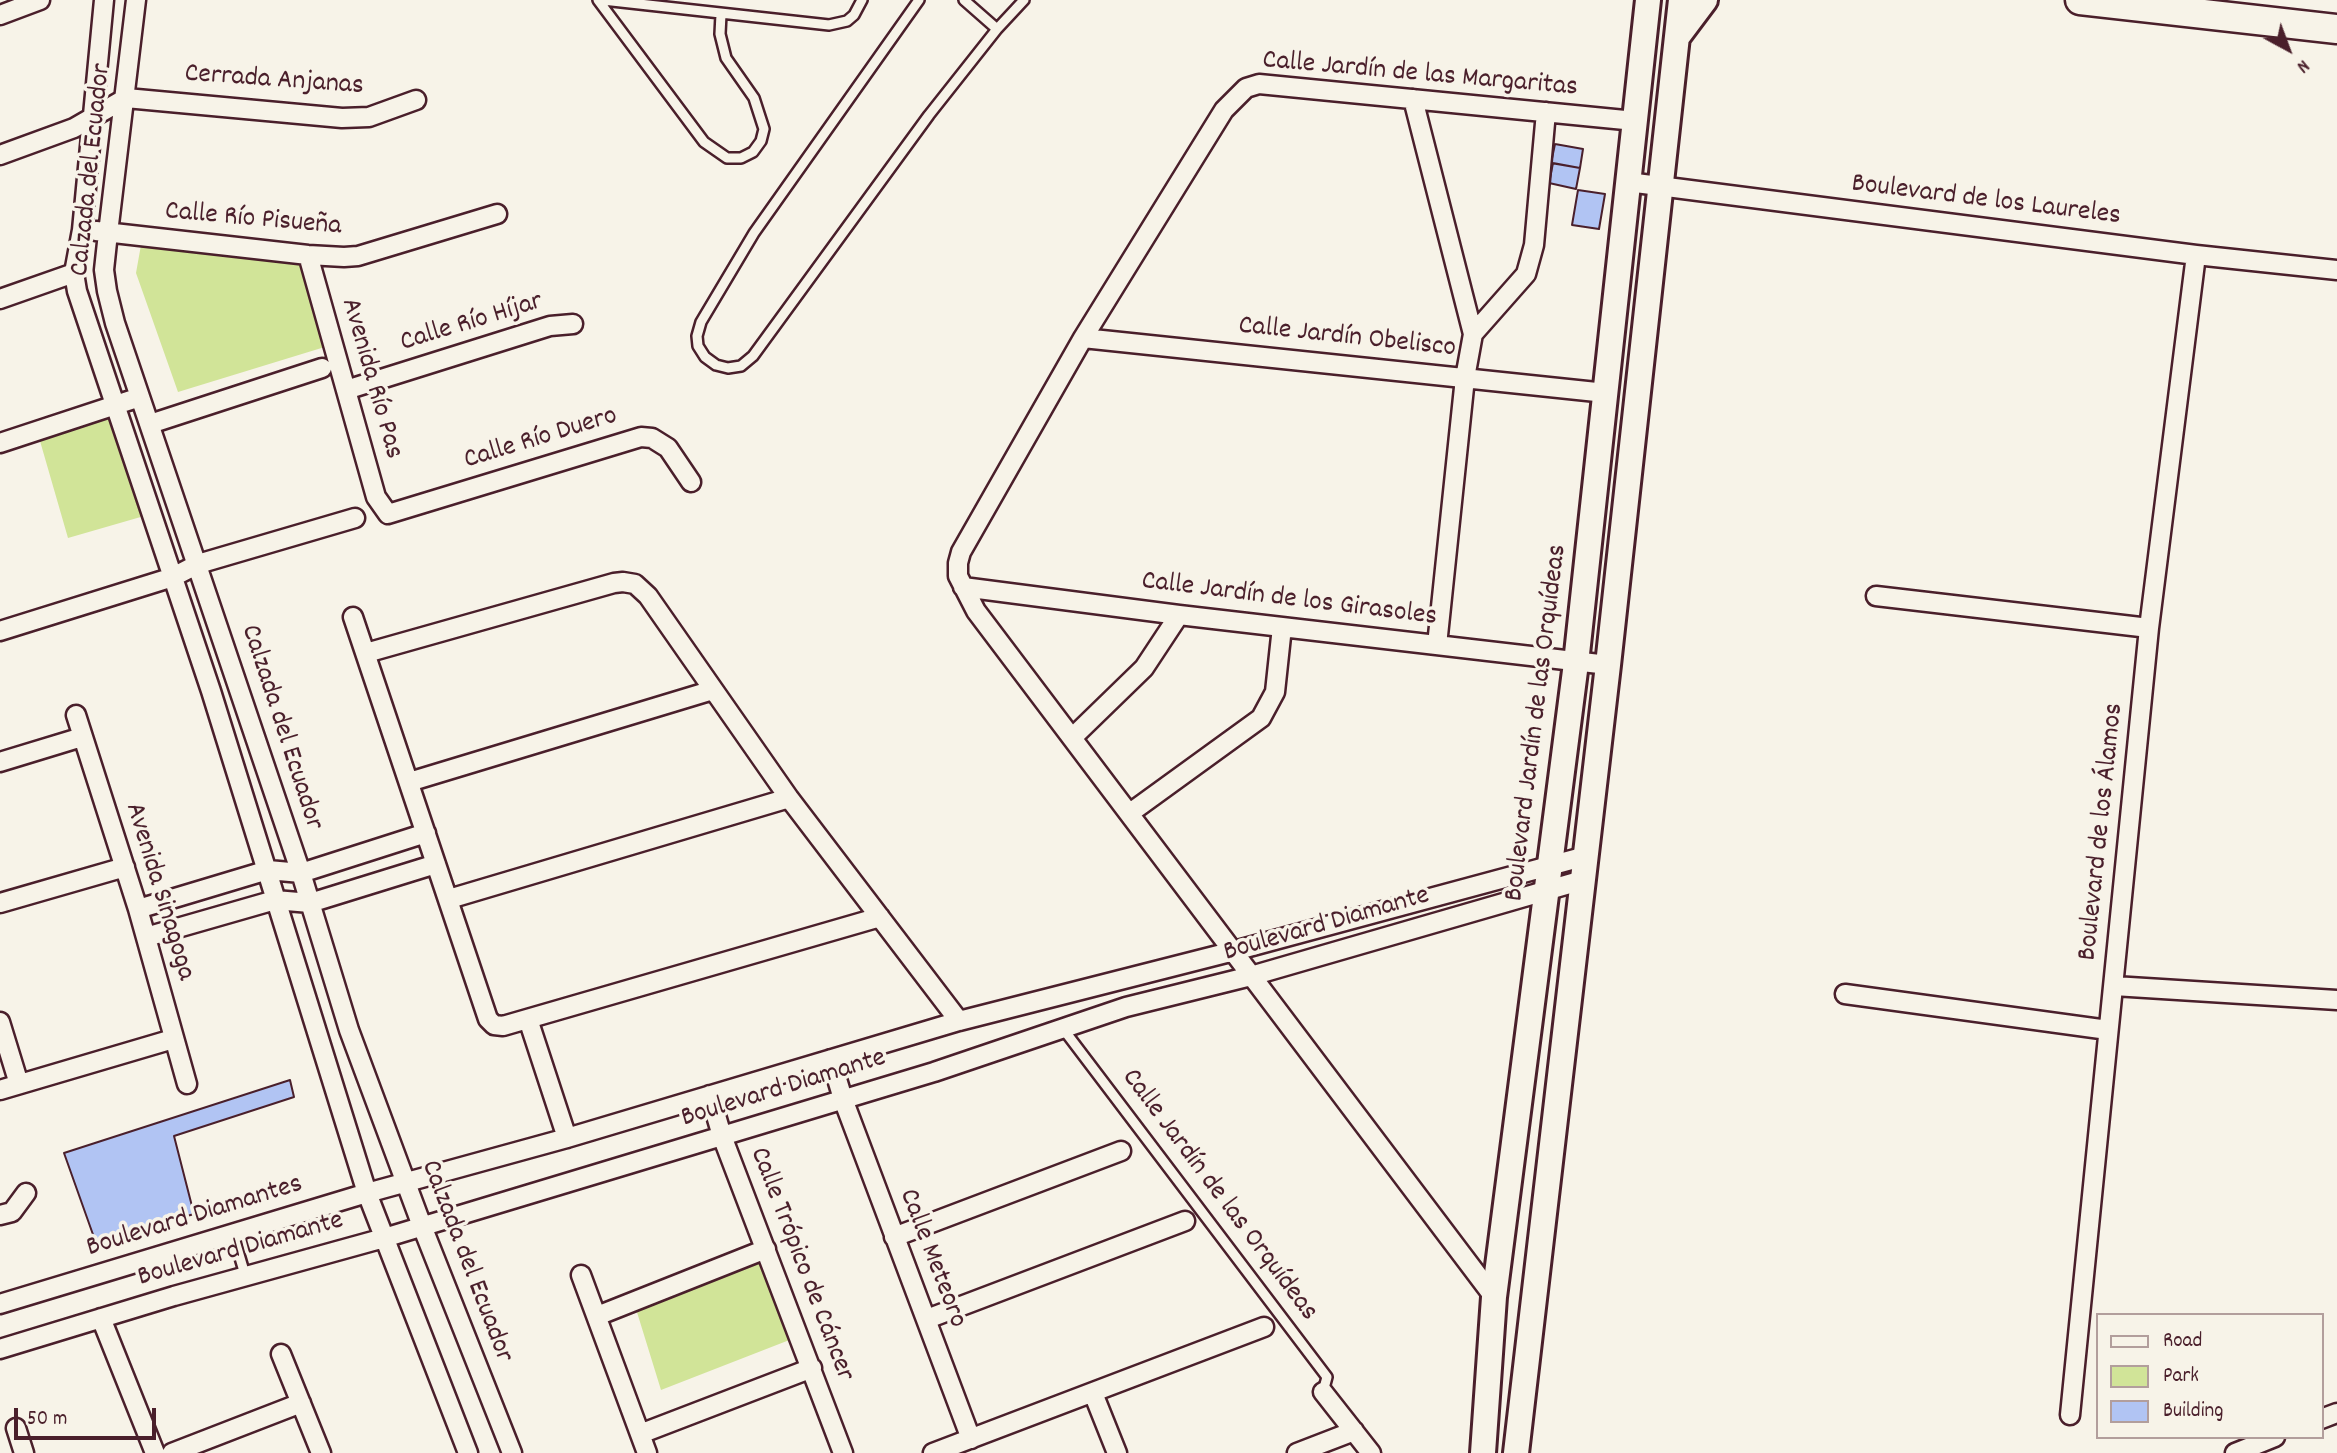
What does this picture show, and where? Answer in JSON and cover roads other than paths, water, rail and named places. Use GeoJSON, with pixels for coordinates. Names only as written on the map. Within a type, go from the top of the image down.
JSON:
{"type":"FeatureCollection","features":[{"type":"Feature","properties":{"kind":"main road"},"geometry":{"type":"LineString","coordinates":[[2080,0],[2337,29]]}},
{"type":"Feature","properties":{"kind":"street"},"geometry":{"type":"LineString","coordinates":[[0,15],[40,0]]}},
{"type":"Feature","properties":{"kind":"street","name":"Calzada del Ecuador"},"geometry":{"type":"LineString","coordinates":[[104,0],[82,230],[74,274],[80,303],[211,691],[367,1193],[468,1453]]}},
{"type":"Feature","properties":{"kind":"street","name":"Calzada del Ecuador"},"geometry":{"type":"LineString","coordinates":[[136,0],[104,270],[107,292],[301,873],[349,1030],[405,1183],[512,1453]]}},
{"type":"Feature","properties":{"kind":"street"},"geometry":{"type":"LineString","coordinates":[[1632,0],[1646,29]]}},
{"type":"Feature","properties":{"kind":"street","name":"Boulevard Jardín de las Orquídeas"},"geometry":{"type":"LineString","coordinates":[[1483,1453],[1494,1297],[1576,663],[1648,0]]}},
{"type":"Feature","properties":{"kind":"street"},"geometry":{"type":"LineString","coordinates":[[1516,1453],[1608,665],[1681,0]]}},
{"type":"Feature","properties":{"kind":"street"},"geometry":{"type":"LineString","coordinates":[[1676,40],[1705,0]]}},
{"type":"Feature","properties":{"kind":"street","name":"Calle Jardín de las Margaritas"},"geometry":{"type":"LineString","coordinates":[[963,587],[958,576],[961,551],[1083,338],[1224,110],[1246,88],[1259,84],[1635,121]]}},
{"type":"Feature","properties":{"kind":"street"},"geometry":{"type":"LineString","coordinates":[[0,155],[74,128],[126,97]]}},
{"type":"Feature","properties":{"kind":"street","name":"Cerrada Anjanas"},"geometry":{"type":"LineString","coordinates":[[126,97],[342,118],[369,117],[416,100]]}},
{"type":"Feature","properties":{"kind":"street"},"geometry":{"type":"LineString","coordinates":[[1413,99],[1473,334],[1465,378],[1437,645]]}},
{"type":"Feature","properties":{"kind":"street"},"geometry":{"type":"LineString","coordinates":[[1473,334],[1526,274],[1534,245],[1546,112]]}},
{"type":"Feature","properties":{"kind":"street","name":"Boulevard de los Laureles"},"geometry":{"type":"LineString","coordinates":[[1629,182],[2337,271]]}},
{"type":"Feature","properties":{"kind":"street","name":"Calle Río Pisueña"},"geometry":{"type":"LineString","coordinates":[[82,230],[309,255],[358,256],[497,214]]}},
{"type":"Feature","properties":{"kind":"street","name":"Avenida Río Pas"},"geometry":{"type":"LineString","coordinates":[[309,255],[376,497],[388,514]]}},
{"type":"Feature","properties":{"kind":"street","name":"Boulevard de los Álamos"},"geometry":{"type":"LineString","coordinates":[[2070,1415],[2149,628],[2196,255]]}},
{"type":"Feature","properties":{"kind":"street"},"geometry":{"type":"LineString","coordinates":[[0,299],[74,274]]}},
{"type":"Feature","properties":{"kind":"street","name":"Calle Río Híjar"},"geometry":{"type":"LineString","coordinates":[[346,390],[550,326],[573,324]]}},
{"type":"Feature","properties":{"kind":"street","name":"Calle Jardín Obelisco"},"geometry":{"type":"LineString","coordinates":[[1083,338],[1606,393]]}},
{"type":"Feature","properties":{"kind":"street"},"geometry":{"type":"LineString","coordinates":[[150,424],[322,368]]}},
{"type":"Feature","properties":{"kind":"street"},"geometry":{"type":"LineString","coordinates":[[0,443],[141,397]]}},
{"type":"Feature","properties":{"kind":"street","name":"Calle Río Duero"},"geometry":{"type":"LineString","coordinates":[[388,514],[641,437],[652,438],[668,448],[691,482]]}},
{"type":"Feature","properties":{"kind":"street"},"geometry":{"type":"LineString","coordinates":[[0,631],[173,577],[198,564],[355,518]]}},
{"type":"Feature","properties":{"kind":"street"},"geometry":{"type":"LineString","coordinates":[[366,653],[623,582],[635,584],[648,596],[789,798],[959,1021]]}},
{"type":"Feature","properties":{"kind":"street"},"geometry":{"type":"LineString","coordinates":[[963,587],[976,611],[1494,1297]]}},
{"type":"Feature","properties":{"kind":"street","name":"Calle Jardín de los Girasoles"},"geometry":{"type":"LineString","coordinates":[[963,587],[1608,665]]}},
{"type":"Feature","properties":{"kind":"street"},"geometry":{"type":"LineString","coordinates":[[1876,596],[2149,628]]}},
{"type":"Feature","properties":{"kind":"street"},"geometry":{"type":"LineString","coordinates":[[1073,737],[1144,668],[1179,615]]}},
{"type":"Feature","properties":{"kind":"street"},"geometry":{"type":"LineString","coordinates":[[354,617],[488,1019],[494,1025],[503,1026],[880,917]]}},
{"type":"Feature","properties":{"kind":"street"},"geometry":{"type":"LineString","coordinates":[[1130,813],[1261,718],[1275,692],[1282,627]]}},
{"type":"Feature","properties":{"kind":"street"},"geometry":{"type":"LineString","coordinates":[[211,691],[237,682]]}},
{"type":"Feature","properties":{"kind":"street"},"geometry":{"type":"LineString","coordinates":[[409,782],[713,690]]}},
{"type":"Feature","properties":{"kind":"street","name":"Avenida Sinagoga"},"geometry":{"type":"LineString","coordinates":[[76,715],[138,909],[187,1084]]}},
{"type":"Feature","properties":{"kind":"street"},"geometry":{"type":"LineString","coordinates":[[0,762],[82,737]]}},
{"type":"Feature","properties":{"kind":"street"},"geometry":{"type":"LineString","coordinates":[[449,899],[789,798]]}},
{"type":"Feature","properties":{"kind":"street"},"geometry":{"type":"LineString","coordinates":[[138,909],[268,870],[301,873],[426,833]]}},
{"type":"Feature","properties":{"kind":"street"},"geometry":{"type":"LineString","coordinates":[[146,937],[275,900],[310,903],[436,864]]}},
{"type":"Feature","properties":{"kind":"street","name":"Boulevard Diamante"},"geometry":{"type":"LineString","coordinates":[[405,1183],[567,1138],[959,1021],[1551,866],[1584,868]]}},
{"type":"Feature","properties":{"kind":"street"},"geometry":{"type":"LineString","coordinates":[[0,903],[125,867]]}},
{"type":"Feature","properties":{"kind":"street","name":"Boulevard Diamante"},"geometry":{"type":"LineString","coordinates":[[0,1349],[174,1296],[384,1238],[722,1136],[1064,1030],[1126,1007],[1251,976],[1548,891],[1584,868]]}},
{"type":"Feature","properties":{"kind":"street"},"geometry":{"type":"LineString","coordinates":[[2114,986],[2337,1000]]}},
{"type":"Feature","properties":{"kind":"street"},"geometry":{"type":"LineString","coordinates":[[1845,994],[2108,1030]]}},
{"type":"Feature","properties":{"kind":"street"},"geometry":{"type":"LineString","coordinates":[[528,1019],[567,1138]]}},
{"type":"Feature","properties":{"kind":"street"},"geometry":{"type":"LineString","coordinates":[[0,1022],[19,1084]]}},
{"type":"Feature","properties":{"kind":"street"},"geometry":{"type":"LineString","coordinates":[[317,1038],[349,1030]]}},
{"type":"Feature","properties":{"kind":"street"},"geometry":{"type":"LineString","coordinates":[[0,1090],[173,1039]]}},
{"type":"Feature","properties":{"kind":"street","name":"Calle Meteoro"},"geometry":{"type":"LineString","coordinates":[[831,1059],[843,1099],[971,1439]]}},
{"type":"Feature","properties":{"kind":"street","name":"Calle Trópico de Cáncer"},"geometry":{"type":"LineString","coordinates":[[710,1095],[722,1136],[843,1453]]}},
{"type":"Feature","properties":{"kind":"street"},"geometry":{"type":"LineString","coordinates":[[894,1237],[1121,1151]]}},
{"type":"Feature","properties":{"kind":"street","name":"Boulevard Diamantes"},"geometry":{"type":"LineString","coordinates":[[0,1304],[405,1183]]}},
{"type":"Feature","properties":{"kind":"street"},"geometry":{"type":"LineString","coordinates":[[0,1215],[12,1212],[26,1194]]}},
{"type":"Feature","properties":{"kind":"street"},"geometry":{"type":"LineString","coordinates":[[927,1319],[1185,1222]]}},
{"type":"Feature","properties":{"kind":"street"},"geometry":{"type":"LineString","coordinates":[[597,1316],[766,1250]]}},
{"type":"Feature","properties":{"kind":"street"},"geometry":{"type":"LineString","coordinates":[[581,1275],[647,1453]]}},
{"type":"Feature","properties":{"kind":"street"},"geometry":{"type":"LineString","coordinates":[[102,1318],[155,1453]]}},
{"type":"Feature","properties":{"kind":"street"},"geometry":{"type":"LineString","coordinates":[[933,1453],[1264,1327]]}},
{"type":"Feature","properties":{"kind":"street"},"geometry":{"type":"LineString","coordinates":[[281,1354],[321,1453]]}},
{"type":"Feature","properties":{"kind":"street"},"geometry":{"type":"LineString","coordinates":[[640,1434],[812,1368]]}},
{"type":"Feature","properties":{"kind":"street"},"geometry":{"type":"LineString","coordinates":[[1323,1392],[1371,1453]]}},
{"type":"Feature","properties":{"kind":"street"},"geometry":{"type":"LineString","coordinates":[[1093,1393],[1117,1453]]}},
{"type":"Feature","properties":{"kind":"street"},"geometry":{"type":"LineString","coordinates":[[172,1453],[301,1403]]}},
{"type":"Feature","properties":{"kind":"street"},"geometry":{"type":"LineString","coordinates":[[16,1428],[24,1453]]}},
{"type":"Feature","properties":{"kind":"street"},"geometry":{"type":"LineString","coordinates":[[1297,1453],[1354,1431]]}},
{"type":"Feature","properties":{"kind":"street"},"geometry":{"type":"LineString","coordinates":[[2235,1453],[2270,1439]]}},
{"type":"Feature","properties":{"kind":"lane"},"geometry":{"type":"LineString","coordinates":[[600,0],[704,142],[727,158],[741,158],[753,152],[761,141],[764,129],[754,98],[726,58],[720,34],[721,14]]}},
{"type":"Feature","properties":{"kind":"lane"},"geometry":{"type":"LineString","coordinates":[[600,0],[829,25],[840,24],[854,15],[862,0]]}},
{"type":"Feature","properties":{"kind":"lane"},"geometry":{"type":"LineString","coordinates":[[919,0],[754,233],[701,322],[697,336],[698,346],[705,357],[716,365],[728,368],[741,366],[753,356],[921,126],[997,29],[1024,0]]}},
{"type":"Feature","properties":{"kind":"lane"},"geometry":{"type":"LineString","coordinates":[[964,0],[997,29]]}},
{"type":"Feature","properties":{"kind":"lane","name":"Calle Jardín de las Orquídeas"},"geometry":{"type":"LineString","coordinates":[[1064,1030],[1327,1377],[1323,1392]]}},
{"type":"Feature","properties":{"kind":"lane"},"geometry":{"type":"LineString","coordinates":[[233,1234],[246,1278]]}}]}
